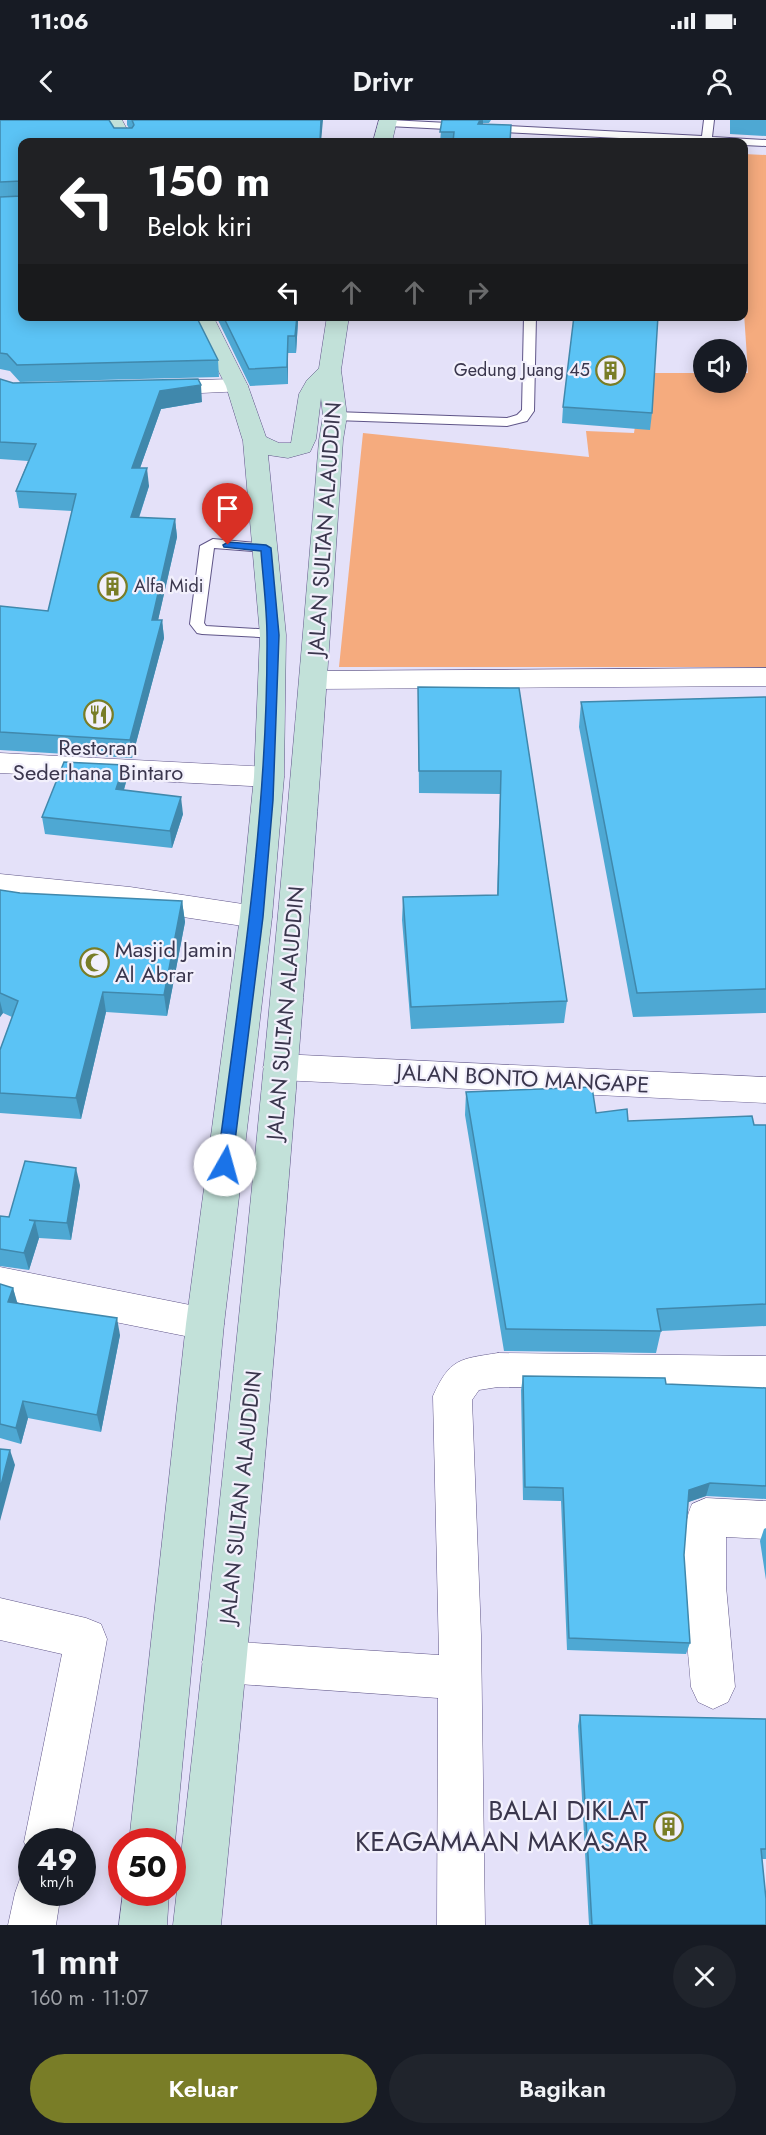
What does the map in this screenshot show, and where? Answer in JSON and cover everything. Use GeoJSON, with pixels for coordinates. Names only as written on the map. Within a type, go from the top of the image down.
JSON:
{"type":"FeatureCollection","features":[{"type":"Feature","properties":{"kind":"main road"},"geometry":{"type":"LineString","coordinates":[[113,120],[123,138]]}},
{"type":"Feature","properties":{"kind":"main road"},"geometry":{"type":"LineString","coordinates":[[384,138],[388,121]]}},
{"type":"Feature","properties":{"kind":"main road","name":"JALAN SULTAN ALAUDDIN"},"geometry":{"type":"LineString","coordinates":[[153,1828],[205,1324],[256,917],[269,777],[263,634],[255,547],[255,441],[237,386],[204,321]]}},
{"type":"Feature","properties":{"kind":"main road","name":"JALAN SULTAN ALAUDDIN"},"geometry":{"type":"LineString","coordinates":[[197,1925],[224,1662],[307,1068],[314,680],[331,440],[335,416],[330,370],[337,321]]}},
{"type":"Feature","properties":{"kind":"main road"},"geometry":{"type":"LineString","coordinates":[[255,441],[285,453],[302,447],[307,431],[306,411],[314,386],[330,370]]}},
{"type":"Feature","properties":{"kind":"main road"},"geometry":{"type":"LineString","coordinates":[[143,1925],[145,1906]]}},
{"type":"Feature","properties":{"kind":"street"},"geometry":{"type":"LineString","coordinates":[[131,389],[237,386]]}},
{"type":"Feature","properties":{"kind":"street"},"geometry":{"type":"LineString","coordinates":[[314,680],[766,676]]}},
{"type":"Feature","properties":{"kind":"street"},"geometry":{"type":"LineString","coordinates":[[0,763],[269,777]]}},
{"type":"Feature","properties":{"kind":"street"},"geometry":{"type":"LineString","coordinates":[[0,885],[130,898],[256,917]]}},
{"type":"Feature","properties":{"kind":"street","name":"JALAN BONTO MANGAPE"},"geometry":{"type":"LineString","coordinates":[[307,1068],[766,1090]]}},
{"type":"Feature","properties":{"kind":"street"},"geometry":{"type":"LineString","coordinates":[[0,1283],[205,1324]]}},
{"type":"Feature","properties":{"kind":"street"},"geometry":{"type":"LineString","coordinates":[[461,1925],[460,1678],[452,1396],[468,1376],[498,1370],[766,1373]]}},
{"type":"Feature","properties":{"kind":"street"},"geometry":{"type":"LineString","coordinates":[[713,1687],[705,1587],[706,1517],[766,1520]]}},
{"type":"Feature","properties":{"kind":"street"},"geometry":{"type":"LineString","coordinates":[[0,1619],[86,1639],[50,1828]]}},
{"type":"Feature","properties":{"kind":"street"},"geometry":{"type":"LineString","coordinates":[[224,1662],[460,1678]]}},
{"type":"Feature","properties":{"kind":"street"},"geometry":{"type":"LineString","coordinates":[[32,1925],[36,1906]]}},
{"type":"Feature","properties":{"kind":"lane"},"geometry":{"type":"LineString","coordinates":[[707,138],[709,120]]}},
{"type":"Feature","properties":{"kind":"lane"},"geometry":{"type":"LineString","coordinates":[[388,121],[673,138]]}},
{"type":"Feature","properties":{"kind":"lane"},"geometry":{"type":"LineString","coordinates":[[748,142],[766,143]]}},
{"type":"Feature","properties":{"kind":"lane"},"geometry":{"type":"LineString","coordinates":[[335,416],[507,422],[522,418],[528,411],[530,321]]}},
{"type":"Feature","properties":{"kind":"lane"},"geometry":{"type":"LineString","coordinates":[[255,547],[213,543],[207,546],[197,624],[202,630],[263,634]]}},
{"type":"Feature","properties":{"kind":"shaded area"},"geometry":{"type":"Polygon","coordinates":[[[748,154],[766,155],[766,667],[339,667],[363,433],[589,457],[586,431],[634,433],[643,373],[693,373],[693,393],[747,393],[745,321],[748,321],[748,154]]]}},
{"type":"Feature","properties":{"kind":"building"},"geometry":{"type":"Polygon","coordinates":[[[0,120],[109,120],[114,128],[132,128],[134,125],[132,120],[321,120],[320,138],[18,138],[18,181],[0,182],[0,120]]]}},
{"type":"Feature","properties":{"kind":"building"},"geometry":{"type":"Polygon","coordinates":[[[442,120],[480,120],[478,124],[511,125],[510,138],[453,138],[454,132],[440,132],[442,120]]]}},
{"type":"Feature","properties":{"kind":"building"},"geometry":{"type":"Polygon","coordinates":[[[18,196],[18,321],[198,321],[218,360],[17,365],[7,354],[0,353],[0,197],[18,196]]]}},
{"type":"Feature","properties":{"kind":"building"},"geometry":{"type":"Polygon","coordinates":[[[225,321],[296,321],[295,336],[288,336],[287,367],[249,369],[225,321]]]}},
{"type":"Feature","properties":{"kind":"building","name":"Gedung Juang 45"},"geometry":{"type":"Polygon","coordinates":[[[573,321],[658,321],[652,413],[563,407],[573,321]]]}},
{"type":"Feature","properties":{"kind":"building"},"geometry":{"type":"Polygon","coordinates":[[[0,379],[13,383],[198,379],[201,385],[160,391],[132,468],[147,468],[131,517],[175,519],[152,620],[162,620],[130,740],[0,732],[0,606],[48,611],[76,494],[16,491],[36,444],[0,442],[0,379]]]}},
{"type":"Feature","properties":{"kind":"building"},"geometry":{"type":"Polygon","coordinates":[[[418,687],[519,688],[567,1001],[411,1007],[403,897],[498,895],[501,771],[419,771],[418,687]]]}},
{"type":"Feature","properties":{"kind":"building"},"geometry":{"type":"Polygon","coordinates":[[[766,697],[766,989],[637,993],[581,702],[766,697]]]}},
{"type":"Feature","properties":{"kind":"building"},"geometry":{"type":"Polygon","coordinates":[[[64,762],[124,765],[116,789],[181,797],[170,831],[42,817],[64,762]]]}},
{"type":"Feature","properties":{"kind":"building"},"geometry":{"type":"Polygon","coordinates":[[[0,890],[182,901],[164,995],[103,992],[76,1098],[0,1093],[0,1050],[18,1001],[0,993],[0,890]]]}},
{"type":"Feature","properties":{"kind":"building"},"geometry":{"type":"Polygon","coordinates":[[[592,1087],[596,1113],[627,1109],[628,1121],[752,1116],[754,1125],[766,1125],[766,1304],[657,1309],[661,1331],[506,1329],[466,1092],[592,1087]]]}},
{"type":"Feature","properties":{"kind":"building"},"geometry":{"type":"Polygon","coordinates":[[[25,1161],[76,1168],[67,1223],[29,1220],[35,1221],[24,1253],[0,1249],[0,1216],[9,1217],[25,1161]]]}},
{"type":"Feature","properties":{"kind":"building"},"geometry":{"type":"Polygon","coordinates":[[[0,1284],[13,1288],[8,1302],[117,1318],[97,1415],[23,1401],[16,1428],[0,1424],[0,1284]]]}},
{"type":"Feature","properties":{"kind":"building"},"geometry":{"type":"Polygon","coordinates":[[[523,1376],[665,1378],[666,1384],[766,1388],[766,1486],[710,1483],[689,1490],[684,1555],[690,1643],[569,1638],[563,1488],[525,1487],[523,1376]]]}},
{"type":"Feature","properties":{"kind":"building"},"geometry":{"type":"Polygon","coordinates":[[[0,1449],[10,1450],[0,1489],[0,1449]]]}},
{"type":"Feature","properties":{"kind":"building","name":"BALAI DIKLAT KEAGAMAAN MAKASAR"},"geometry":{"type":"Polygon","coordinates":[[[580,1715],[766,1719],[766,1849],[761,1849],[766,1925],[592,1925],[580,1715]]]}},
{"type":"Feature","properties":{"kind":"place","name":"Gedung Juang 45"},"geometry":{"type":"Point","coordinates":[611,370]}},
{"type":"Feature","properties":{"kind":"place","name":"Alfa Midi"},"geometry":{"type":"Point","coordinates":[113,586]}},
{"type":"Feature","properties":{"kind":"place","name":"Restoran Sederhana Bintaro"},"geometry":{"type":"Point","coordinates":[98,715]}},
{"type":"Feature","properties":{"kind":"place","name":"Masjid Jamin Al Abrar"},"geometry":{"type":"Point","coordinates":[94,962]}},
{"type":"Feature","properties":{"kind":"place","name":"BALAI DIKLAT KEAGAMAAN MAKASAR"},"geometry":{"type":"Point","coordinates":[669,1827]}},
{"type":"Feature","properties":{"kind":"route"},"geometry":{"type":"LineString","coordinates":[[225,1165],[256,917],[269,777],[273,674],[273,635],[266,548],[228,545]]}}]}
